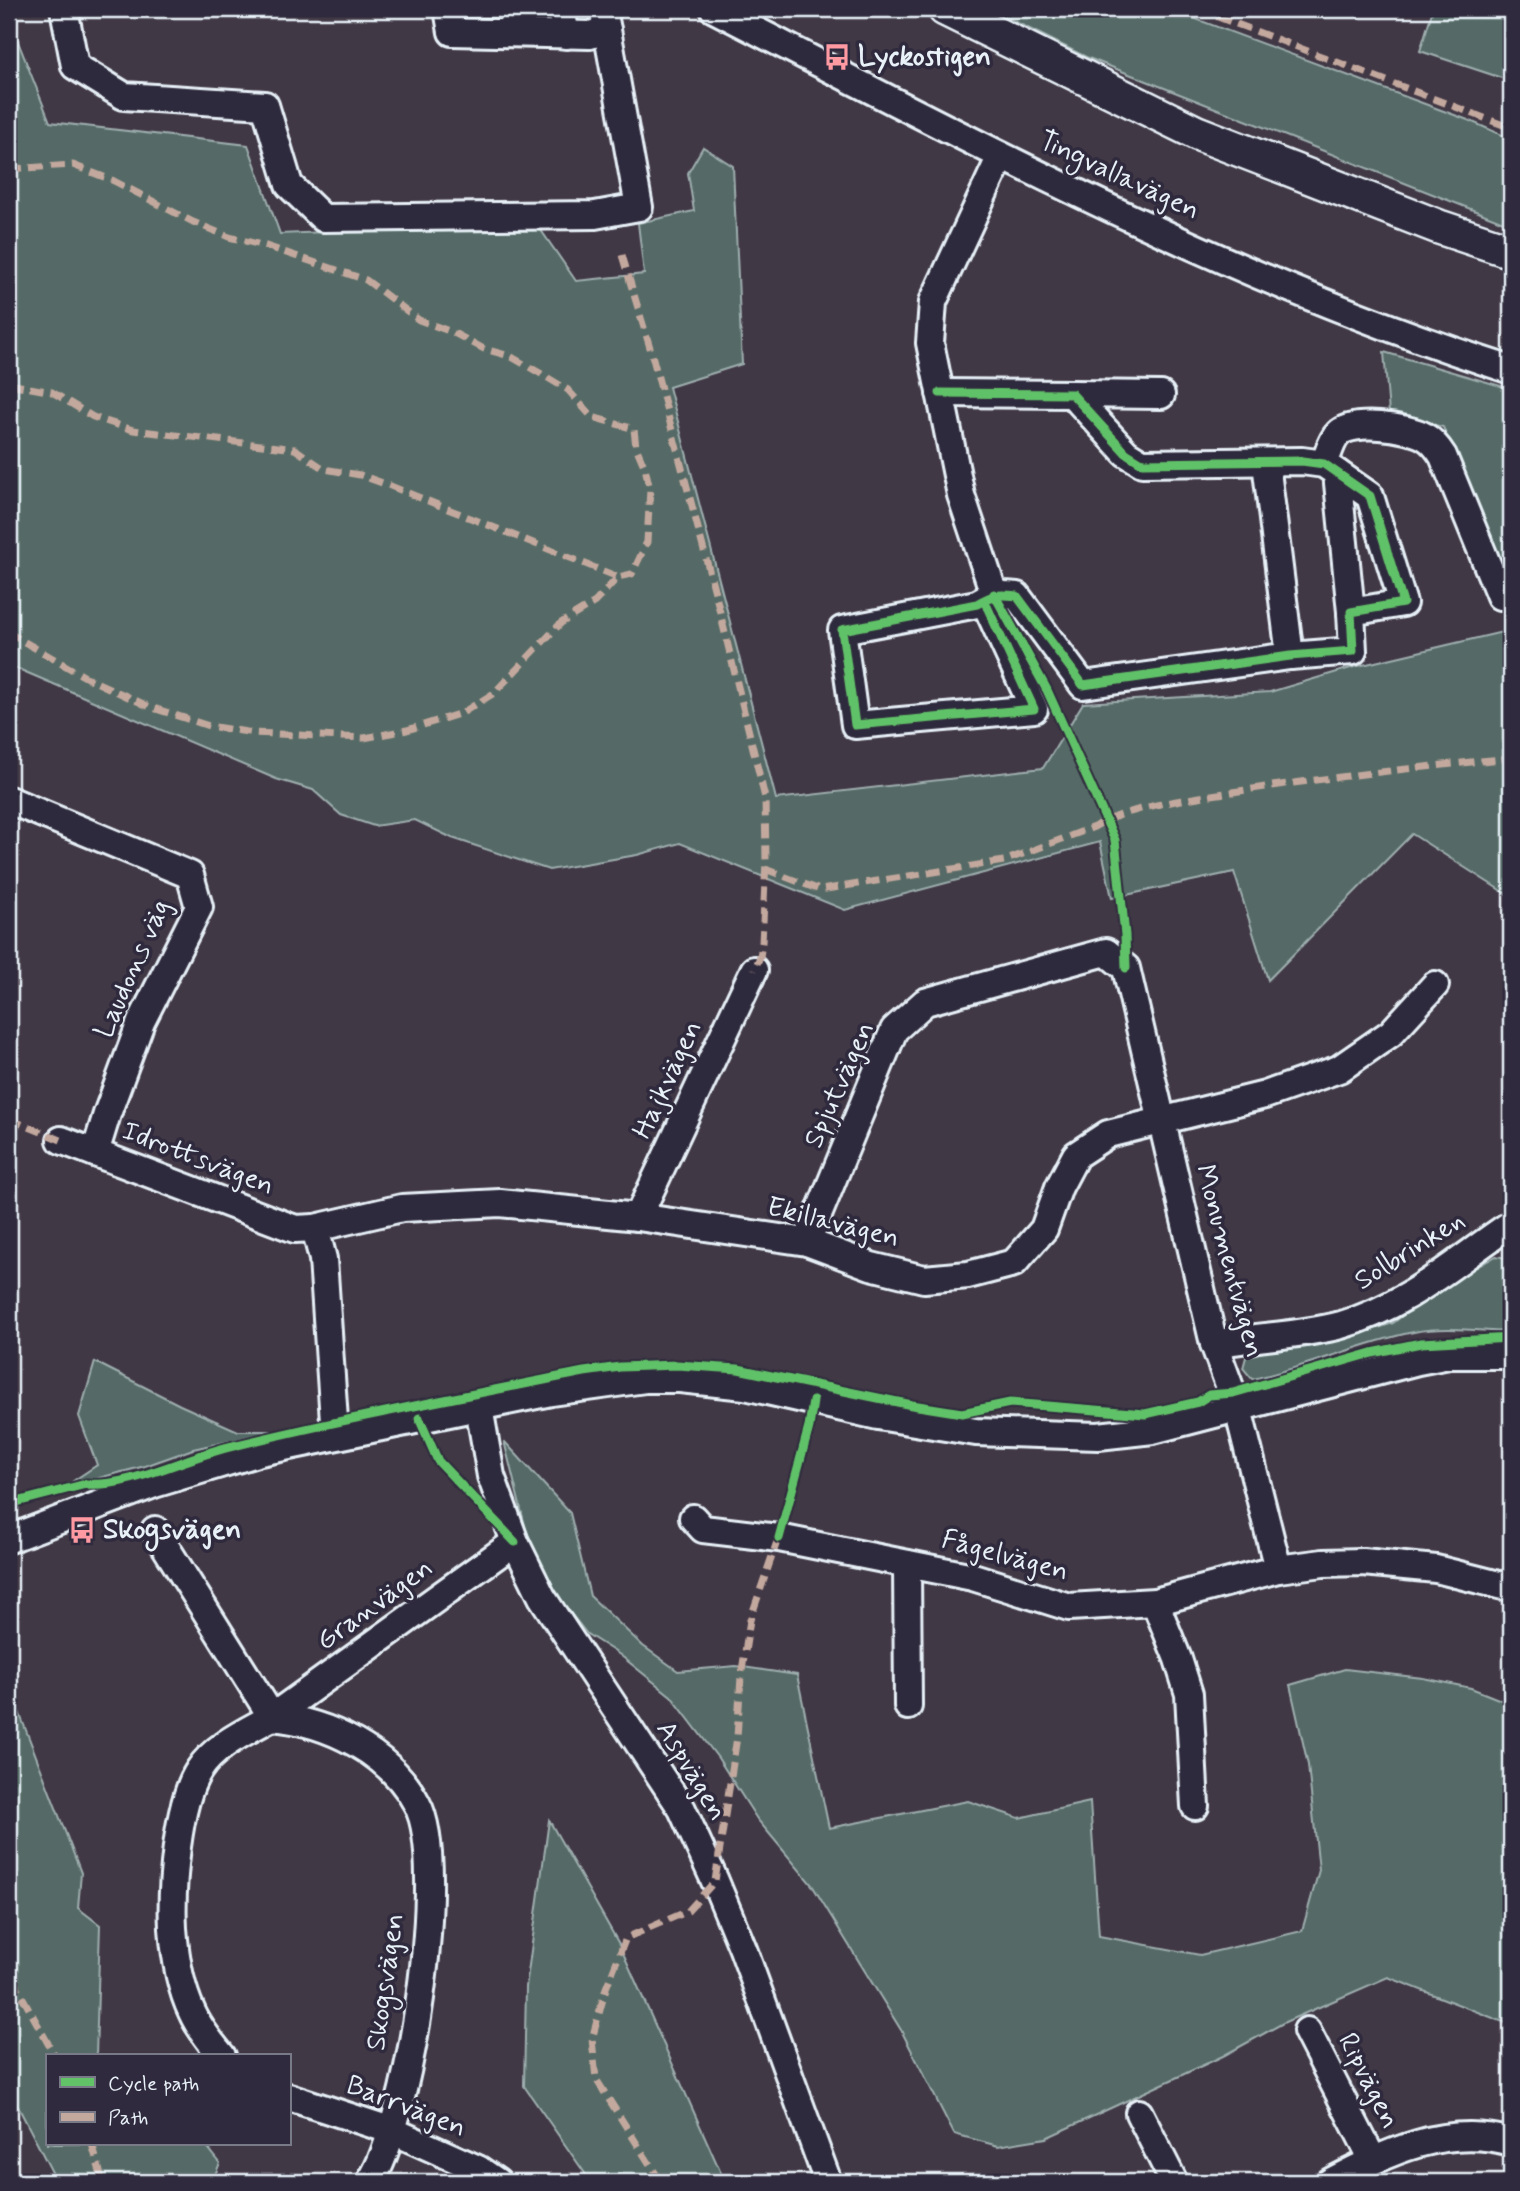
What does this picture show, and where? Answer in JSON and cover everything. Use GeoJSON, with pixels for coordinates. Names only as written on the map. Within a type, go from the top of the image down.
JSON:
{"type":"FeatureCollection","features":[{"type":"Feature","properties":{"kind":"main road"},"geometry":{"type":"LineString","coordinates":[[945,9],[1197,133],[1439,227],[1511,251]]}},
{"type":"Feature","properties":{"kind":"street"},"geometry":{"type":"LineString","coordinates":[[64,9],[75,66],[124,96],[265,105],[289,185],[323,218],[595,215],[639,207],[605,20]]}},
{"type":"Feature","properties":{"kind":"street"},"geometry":{"type":"LineString","coordinates":[[448,9],[452,32],[514,21],[566,34],[590,35],[605,20]]}},
{"type":"Feature","properties":{"kind":"street"},"geometry":{"type":"LineString","coordinates":[[561,9],[566,34]]}},
{"type":"Feature","properties":{"kind":"street","name":"Tingvallavägen"},"geometry":{"type":"LineString","coordinates":[[714,9],[1001,156],[1120,213],[1364,319],[1511,370]]}},
{"type":"Feature","properties":{"kind":"street"},"geometry":{"type":"LineString","coordinates":[[1001,156],[933,302],[930,342],[961,495],[989,597],[1034,709],[856,725],[842,629],[977,604],[989,597],[1017,596],[1083,685],[1290,656],[1353,651],[1351,612],[1331,468],[1338,434],[1346,428],[1397,427],[1422,435],[1435,444],[1443,456],[1500,596]]}},
{"type":"Feature","properties":{"kind":"street"},"geometry":{"type":"LineString","coordinates":[[940,393],[1161,395]]}},
{"type":"Feature","properties":{"kind":"street"},"geometry":{"type":"LineString","coordinates":[[1072,394],[1126,453],[1142,463],[1302,461],[1331,468],[1370,496],[1403,603],[1351,612]]}},
{"type":"Feature","properties":{"kind":"street"},"geometry":{"type":"LineString","coordinates":[[1266,463],[1290,656]]}},
{"type":"Feature","properties":{"kind":"street","name":"Laudons väg"},"geometry":{"type":"LineString","coordinates":[[9,800],[190,875],[199,907],[141,1022],[95,1153]]}},
{"type":"Feature","properties":{"kind":"street","name":"Spjutvägen"},"geometry":{"type":"LineString","coordinates":[[807,1242],[894,1030],[925,1002],[1106,952],[1126,968]]}},
{"type":"Feature","properties":{"kind":"street","name":"Monumentvägen"},"geometry":{"type":"LineString","coordinates":[[1126,968],[1214,1344],[1238,1409],[1278,1569]]}},
{"type":"Feature","properties":{"kind":"street","name":"Hajkvägen"},"geometry":{"type":"LineString","coordinates":[[638,1217],[754,970]]}},
{"type":"Feature","properties":{"kind":"street","name":"Ekillavägen"},"geometry":{"type":"LineString","coordinates":[[314,1228],[402,1208],[500,1203],[638,1217],[807,1242],[871,1266],[924,1279],[968,1275],[1014,1263],[1044,1229],[1059,1187],[1076,1155],[1108,1134],[1265,1095],[1339,1069],[1391,1033],[1435,985]]}},
{"type":"Feature","properties":{"kind":"street","name":"Idrottsvägen"},"geometry":{"type":"LineString","coordinates":[[61,1140],[295,1229],[314,1228]]}},
{"type":"Feature","properties":{"kind":"street","name":"Solbrinken"},"geometry":{"type":"LineString","coordinates":[[1214,1344],[1341,1325],[1383,1309],[1426,1283],[1511,1224]]}},
{"type":"Feature","properties":{"kind":"street"},"geometry":{"type":"LineString","coordinates":[[314,1228],[323,1258],[335,1435]]}},
{"type":"Feature","properties":{"kind":"street"},"geometry":{"type":"LineString","coordinates":[[9,1539],[103,1502],[204,1467],[335,1435],[551,1392],[645,1380],[680,1379],[745,1387],[878,1416],[989,1433],[1098,1436],[1153,1430],[1418,1361],[1449,1355],[1511,1355]]}},
{"type":"Feature","properties":{"kind":"street","name":"Aspvägen"},"geometry":{"type":"LineString","coordinates":[[478,1407],[491,1476],[515,1542],[542,1597],[682,1809],[743,1949],[828,2182]]}},
{"type":"Feature","properties":{"kind":"street","name":"Fågelvägen"},"geometry":{"type":"LineString","coordinates":[[693,1518],[703,1529],[779,1538],[973,1577],[1069,1607],[1155,1602],[1278,1569],[1323,1563],[1363,1562],[1436,1569],[1511,1588]]}},
{"type":"Feature","properties":{"kind":"street"},"geometry":{"type":"LineString","coordinates":[[155,1530],[272,1717],[211,1755],[198,1770],[182,1821],[176,1861],[173,1928],[179,1971],[191,2012],[220,2054]]}},
{"type":"Feature","properties":{"kind":"street","name":"Granvägen"},"geometry":{"type":"LineString","coordinates":[[272,1717],[515,1542]]}},
{"type":"Feature","properties":{"kind":"street"},"geometry":{"type":"LineString","coordinates":[[907,1564],[908,1706]]}},
{"type":"Feature","properties":{"kind":"street"},"geometry":{"type":"LineString","coordinates":[[1155,1602],[1189,1695],[1195,1806]]}},
{"type":"Feature","properties":{"kind":"street","name":"Skogsvägen"},"geometry":{"type":"LineString","coordinates":[[272,1717],[298,1719],[339,1734],[378,1759],[399,1778],[418,1805],[424,1825],[430,1880],[421,1995],[393,2131],[377,2173],[370,2182]]}},
{"type":"Feature","properties":{"kind":"street","name":"Ripvägen"},"geometry":{"type":"LineString","coordinates":[[1307,2031],[1374,2160]]}},
{"type":"Feature","properties":{"kind":"street","name":"Barrvägen"},"geometry":{"type":"LineString","coordinates":[[290,2097],[393,2131],[478,2169],[497,2182]]}},
{"type":"Feature","properties":{"kind":"street"},"geometry":{"type":"LineString","coordinates":[[1139,2113],[1174,2182]]}},
{"type":"Feature","properties":{"kind":"street"},"geometry":{"type":"LineString","coordinates":[[1330,2182],[1403,2147],[1433,2140],[1478,2136],[1511,2142]]}},
{"type":"Feature","properties":{"kind":"green space"},"geometry":{"type":"Polygon","coordinates":[[[990,9],[1169,9],[1468,120],[1511,139],[1511,225],[1086,57],[990,9]]]}},
{"type":"Feature","properties":{"kind":"green space"},"geometry":{"type":"Polygon","coordinates":[[[1433,9],[1511,9],[1511,81],[1420,51],[1433,9]]]}},
{"type":"Feature","properties":{"kind":"green space"},"geometry":{"type":"Polygon","coordinates":[[[9,19],[50,122],[248,145],[280,234],[536,223],[576,281],[644,274],[638,223],[694,211],[688,173],[703,147],[733,166],[742,364],[669,387],[776,799],[1043,768],[1083,703],[1270,692],[1354,667],[1511,630],[1511,897],[1412,834],[1268,980],[1234,872],[1112,898],[1100,842],[845,910],[680,843],[637,855],[549,870],[452,838],[415,820],[374,826],[341,815],[313,790],[276,779],[9,665],[9,19]]]}},
{"type":"Feature","properties":{"kind":"green space"},"geometry":{"type":"Polygon","coordinates":[[[1384,352],[1511,389],[1511,593],[1443,427],[1389,413],[1384,352]]]}},
{"type":"Feature","properties":{"kind":"green space"},"geometry":{"type":"Polygon","coordinates":[[[1496,1256],[1511,1259],[1511,1332],[1425,1330],[1373,1342],[1293,1369],[1252,1379],[1243,1368],[1246,1357],[1297,1342],[1350,1337],[1393,1323],[1433,1292],[1496,1256]]]}},
{"type":"Feature","properties":{"kind":"green space"},"geometry":{"type":"Polygon","coordinates":[[[95,1362],[238,1431],[276,1431],[193,1449],[145,1466],[64,1487],[97,1465],[79,1416],[95,1362]]]}},
{"type":"Feature","properties":{"kind":"green space"},"geometry":{"type":"Polygon","coordinates":[[[504,1441],[570,1513],[590,1596],[643,1646],[678,1671],[736,1666],[797,1675],[829,1828],[968,1801],[1019,1818],[1090,1802],[1099,1936],[1200,1955],[1302,1931],[1319,1870],[1308,1765],[1290,1685],[1345,1669],[1423,1678],[1471,1688],[1511,1704],[1511,2025],[1388,1977],[1285,2022],[1223,2056],[1046,2138],[998,2146],[954,2134],[901,2030],[812,1885],[757,1819],[718,1758],[671,1696],[620,1655],[587,1634],[565,1606],[531,1550],[504,1441]]]}},
{"type":"Feature","properties":{"kind":"green space"},"geometry":{"type":"Polygon","coordinates":[[[9,1686],[81,1873],[78,1908],[100,1925],[96,2054],[46,2054],[46,2146],[207,2146],[220,2163],[212,2182],[57,2182],[9,2089],[9,1686]]]}},
{"type":"Feature","properties":{"kind":"green space"},"geometry":{"type":"Polygon","coordinates":[[[549,1820],[619,1944],[725,2182],[591,2182],[524,2086],[526,1987],[549,1820]]]}},
{"type":"Feature","properties":{"kind":"marked path"},"geometry":{"type":"LineString","coordinates":[[1197,9],[1511,128]]}},
{"type":"Feature","properties":{"kind":"marked path"},"geometry":{"type":"LineString","coordinates":[[9,169],[73,165],[114,181],[193,222],[229,237],[266,246],[366,280],[419,320],[452,332],[484,349],[510,356],[545,376],[568,390],[592,417],[634,429],[636,447],[650,489],[647,542],[632,574],[618,577],[595,602],[561,623],[494,693],[462,713],[407,730],[364,738],[254,733],[209,726],[150,707],[87,678],[9,633]]}},
{"type":"Feature","properties":{"kind":"marked path"},"geometry":{"type":"LineString","coordinates":[[622,255],[651,351],[717,600],[765,798],[766,861],[762,943],[754,970]]}},
{"type":"Feature","properties":{"kind":"marked path"},"geometry":{"type":"LineString","coordinates":[[9,384],[52,392],[93,417],[133,430],[295,449],[324,469],[360,475],[388,485],[618,577]]}},
{"type":"Feature","properties":{"kind":"marked path"},"geometry":{"type":"LineString","coordinates":[[765,869],[820,890],[1004,861],[1126,813],[1184,799],[1341,777],[1511,758]]}},
{"type":"Feature","properties":{"kind":"marked path"},"geometry":{"type":"LineString","coordinates":[[9,1119],[61,1140]]}},
{"type":"Feature","properties":{"kind":"marked path"},"geometry":{"type":"LineString","coordinates":[[661,2182],[596,2079],[592,2039],[606,1988],[626,1938],[688,1911],[715,1881],[737,1737],[741,1677],[750,1620],[780,1533]]}},
{"type":"Feature","properties":{"kind":"marked path"},"geometry":{"type":"LineString","coordinates":[[9,1957],[18,1989],[54,2054]]}},
{"type":"Feature","properties":{"kind":"marked path"},"geometry":{"type":"LineString","coordinates":[[93,2146],[103,2182]]}},
{"type":"Feature","properties":{"kind":"cycle path"},"geometry":{"type":"LineString","coordinates":[[940,393],[1072,394],[1126,453],[1142,463],[1302,461],[1324,464],[1370,496],[1403,603],[1351,612],[1353,651],[1290,656],[1083,685],[1017,596],[996,596],[988,598],[983,601],[977,604],[842,630],[855,725],[1034,709],[984,600]]}},
{"type":"Feature","properties":{"kind":"cycle path"},"geometry":{"type":"LineString","coordinates":[[994,594],[1047,690],[1115,840],[1126,968]]}},
{"type":"Feature","properties":{"kind":"cycle path"},"geometry":{"type":"LineString","coordinates":[[9,1504],[86,1484],[139,1477],[229,1447],[318,1426],[620,1367],[677,1365],[738,1369],[962,1413],[1010,1403],[1145,1414],[1198,1402],[1209,1395],[1233,1393],[1372,1353],[1421,1343],[1511,1338]]}},
{"type":"Feature","properties":{"kind":"cycle path"},"geometry":{"type":"LineString","coordinates":[[779,1538],[809,1427],[813,1401]]}},
{"type":"Feature","properties":{"kind":"cycle path"},"geometry":{"type":"LineString","coordinates":[[419,1418],[438,1461],[515,1542]]}},
{"type":"Feature","properties":{"kind":"place","name":"Lyckostigen"},"geometry":{"type":"Point","coordinates":[837,57]}},
{"type":"Feature","properties":{"kind":"place","name":"Skogsvägen"},"geometry":{"type":"Point","coordinates":[82,1530]}}]}
